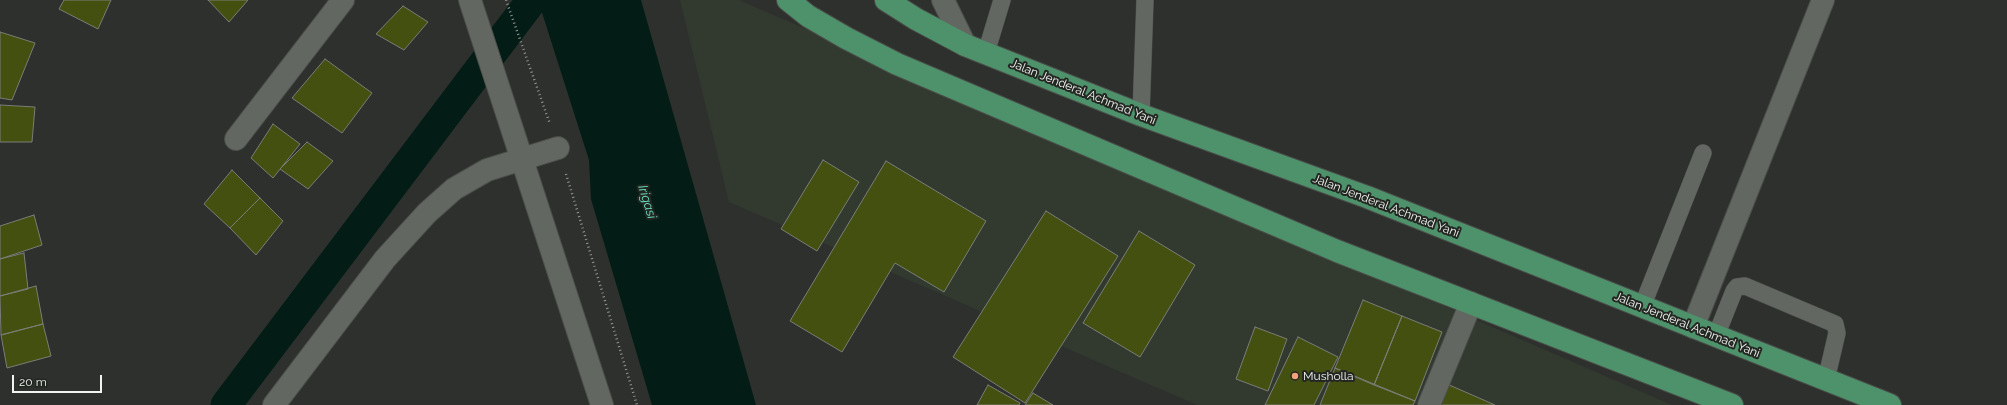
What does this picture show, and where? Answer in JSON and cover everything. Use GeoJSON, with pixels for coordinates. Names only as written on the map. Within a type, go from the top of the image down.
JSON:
{"type":"FeatureCollection","features":[{"type":"Feature","properties":{"kind":"highway"},"geometry":{"type":"LineString","coordinates":[[788,0],[808,16],[846,38],[897,64],[1337,251],[1732,405]]}},
{"type":"Feature","properties":{"kind":"highway","name":"Jalan Jenderal Achmad Yani"},"geometry":{"type":"LineString","coordinates":[[886,0],[916,19],[965,45],[1141,115],[1367,197],[1890,405]]}},
{"type":"Feature","properties":{"kind":"street"},"geometry":{"type":"LineString","coordinates":[[236,139],[343,0]]}},
{"type":"Feature","properties":{"kind":"street"},"geometry":{"type":"LineString","coordinates":[[470,0],[602,405]]}},
{"type":"Feature","properties":{"kind":"street"},"geometry":{"type":"LineString","coordinates":[[943,0],[965,45]]}},
{"type":"Feature","properties":{"kind":"street"},"geometry":{"type":"LineString","coordinates":[[1692,327],[1823,0]]}},
{"type":"Feature","properties":{"kind":"street"},"geometry":{"type":"LineString","coordinates":[[274,405],[385,259],[427,213],[454,189],[487,170],[558,148]]}},
{"type":"Feature","properties":{"kind":"street"},"geometry":{"type":"LineString","coordinates":[[1428,405],[1471,303]]}},
{"type":"Feature","properties":{"kind":"lane"},"geometry":{"type":"LineString","coordinates":[[986,53],[1002,0]]}},
{"type":"Feature","properties":{"kind":"lane"},"geometry":{"type":"LineString","coordinates":[[1141,115],[1145,0]]}},
{"type":"Feature","properties":{"kind":"lane"},"geometry":{"type":"LineString","coordinates":[[1642,307],[1703,153]]}},
{"type":"Feature","properties":{"kind":"lane"},"geometry":{"type":"LineString","coordinates":[[1716,336],[1734,291],[1737,287],[1745,286],[1836,324],[1837,333],[1826,380]]}},
{"type":"Feature","properties":{"kind":"path"},"geometry":{"type":"LineString","coordinates":[[506,0],[558,148],[637,405]]}},
{"type":"Feature","properties":{"kind":"shaded area"},"geometry":{"type":"Polygon","coordinates":[[[680,0],[739,0],[1672,405],[1197,405],[729,202],[680,0]]]}},
{"type":"Feature","properties":{"kind":"water","name":"Irigasi"},"geometry":{"type":"Polygon","coordinates":[[[538,0],[641,0],[756,405],[652,405],[591,199],[589,160],[538,0]]]}},
{"type":"Feature","properties":{"kind":"building"},"geometry":{"type":"Polygon","coordinates":[[[64,0],[111,0],[98,29],[59,9],[64,0]]]}},
{"type":"Feature","properties":{"kind":"building"},"geometry":{"type":"Polygon","coordinates":[[[208,0],[248,0],[229,22],[208,0]]]}},
{"type":"Feature","properties":{"kind":"building"},"geometry":{"type":"Polygon","coordinates":[[[403,6],[428,22],[404,50],[376,34],[403,6]]]}},
{"type":"Feature","properties":{"kind":"building"},"geometry":{"type":"Polygon","coordinates":[[[0,32],[35,43],[12,100],[0,98],[0,32]]]}},
{"type":"Feature","properties":{"kind":"building"},"geometry":{"type":"Polygon","coordinates":[[[325,59],[372,93],[342,133],[292,98],[325,59]]]}},
{"type":"Feature","properties":{"kind":"building"},"geometry":{"type":"Polygon","coordinates":[[[0,105],[35,107],[32,142],[0,142],[0,105]]]}},
{"type":"Feature","properties":{"kind":"building"},"geometry":{"type":"Polygon","coordinates":[[[273,124],[300,144],[273,178],[251,158],[273,124]]]}},
{"type":"Feature","properties":{"kind":"building"},"geometry":{"type":"Polygon","coordinates":[[[307,142],[333,161],[308,189],[280,169],[307,142]]]}},
{"type":"Feature","properties":{"kind":"building"},"geometry":{"type":"Polygon","coordinates":[[[823,160],[859,182],[817,251],[781,229],[823,160]]]}},
{"type":"Feature","properties":{"kind":"building"},"geometry":{"type":"Polygon","coordinates":[[[886,161],[986,221],[944,292],[895,263],[842,352],[790,321],[886,161]]]}},
{"type":"Feature","properties":{"kind":"building"},"geometry":{"type":"Polygon","coordinates":[[[232,170],[260,198],[230,228],[204,204],[232,170]]]}},
{"type":"Feature","properties":{"kind":"building"},"geometry":{"type":"Polygon","coordinates":[[[260,198],[283,221],[256,255],[230,228],[260,198]]]}},
{"type":"Feature","properties":{"kind":"building"},"geometry":{"type":"Polygon","coordinates":[[[1046,211],[1118,256],[1025,403],[953,357],[1046,211]]]}},
{"type":"Feature","properties":{"kind":"building"},"geometry":{"type":"Polygon","coordinates":[[[34,215],[42,245],[0,259],[0,226],[34,215]]]}},
{"type":"Feature","properties":{"kind":"building"},"geometry":{"type":"Polygon","coordinates":[[[1139,231],[1195,265],[1140,357],[1083,323],[1139,231]]]}},
{"type":"Feature","properties":{"kind":"building"},"geometry":{"type":"Polygon","coordinates":[[[24,253],[28,289],[0,296],[0,259],[24,253]]]}},
{"type":"Feature","properties":{"kind":"building"},"geometry":{"type":"Polygon","coordinates":[[[36,286],[43,324],[1,335],[0,296],[36,286]]]}},
{"type":"Feature","properties":{"kind":"building"},"geometry":{"type":"Polygon","coordinates":[[[1363,300],[1402,316],[1374,385],[1335,368],[1363,300]]]}},
{"type":"Feature","properties":{"kind":"building"},"geometry":{"type":"Polygon","coordinates":[[[1402,316],[1442,332],[1415,401],[1374,385],[1402,316]]]}},
{"type":"Feature","properties":{"kind":"building"},"geometry":{"type":"Polygon","coordinates":[[[43,324],[51,356],[7,368],[1,335],[43,324]]]}},
{"type":"Feature","properties":{"kind":"building"},"geometry":{"type":"Polygon","coordinates":[[[1255,327],[1287,339],[1268,391],[1236,379],[1255,327]]]}},
{"type":"Feature","properties":{"kind":"building"},"geometry":{"type":"Polygon","coordinates":[[[1298,337],[1338,357],[1314,405],[1265,405],[1298,337]]]}},
{"type":"Feature","properties":{"kind":"building"},"geometry":{"type":"Polygon","coordinates":[[[1335,368],[1415,401],[1413,405],[1320,405],[1335,368]]]}},
{"type":"Feature","properties":{"kind":"building"},"geometry":{"type":"Polygon","coordinates":[[[1447,384],[1495,405],[1438,405],[1447,384]]]}},
{"type":"Feature","properties":{"kind":"building"},"geometry":{"type":"Polygon","coordinates":[[[988,385],[1020,403],[1019,405],[977,405],[988,385]]]}},
{"type":"Feature","properties":{"kind":"building"},"geometry":{"type":"Polygon","coordinates":[[[1033,393],[1053,405],[1025,405],[1033,393]]]}},
{"type":"Feature","properties":{"kind":"waterway"},"geometry":{"type":"LineString","coordinates":[[226,405],[532,0]]}},
{"type":"Feature","properties":{"kind":"place","name":"Musholla"},"geometry":{"type":"Point","coordinates":[1295,376]}}]}
